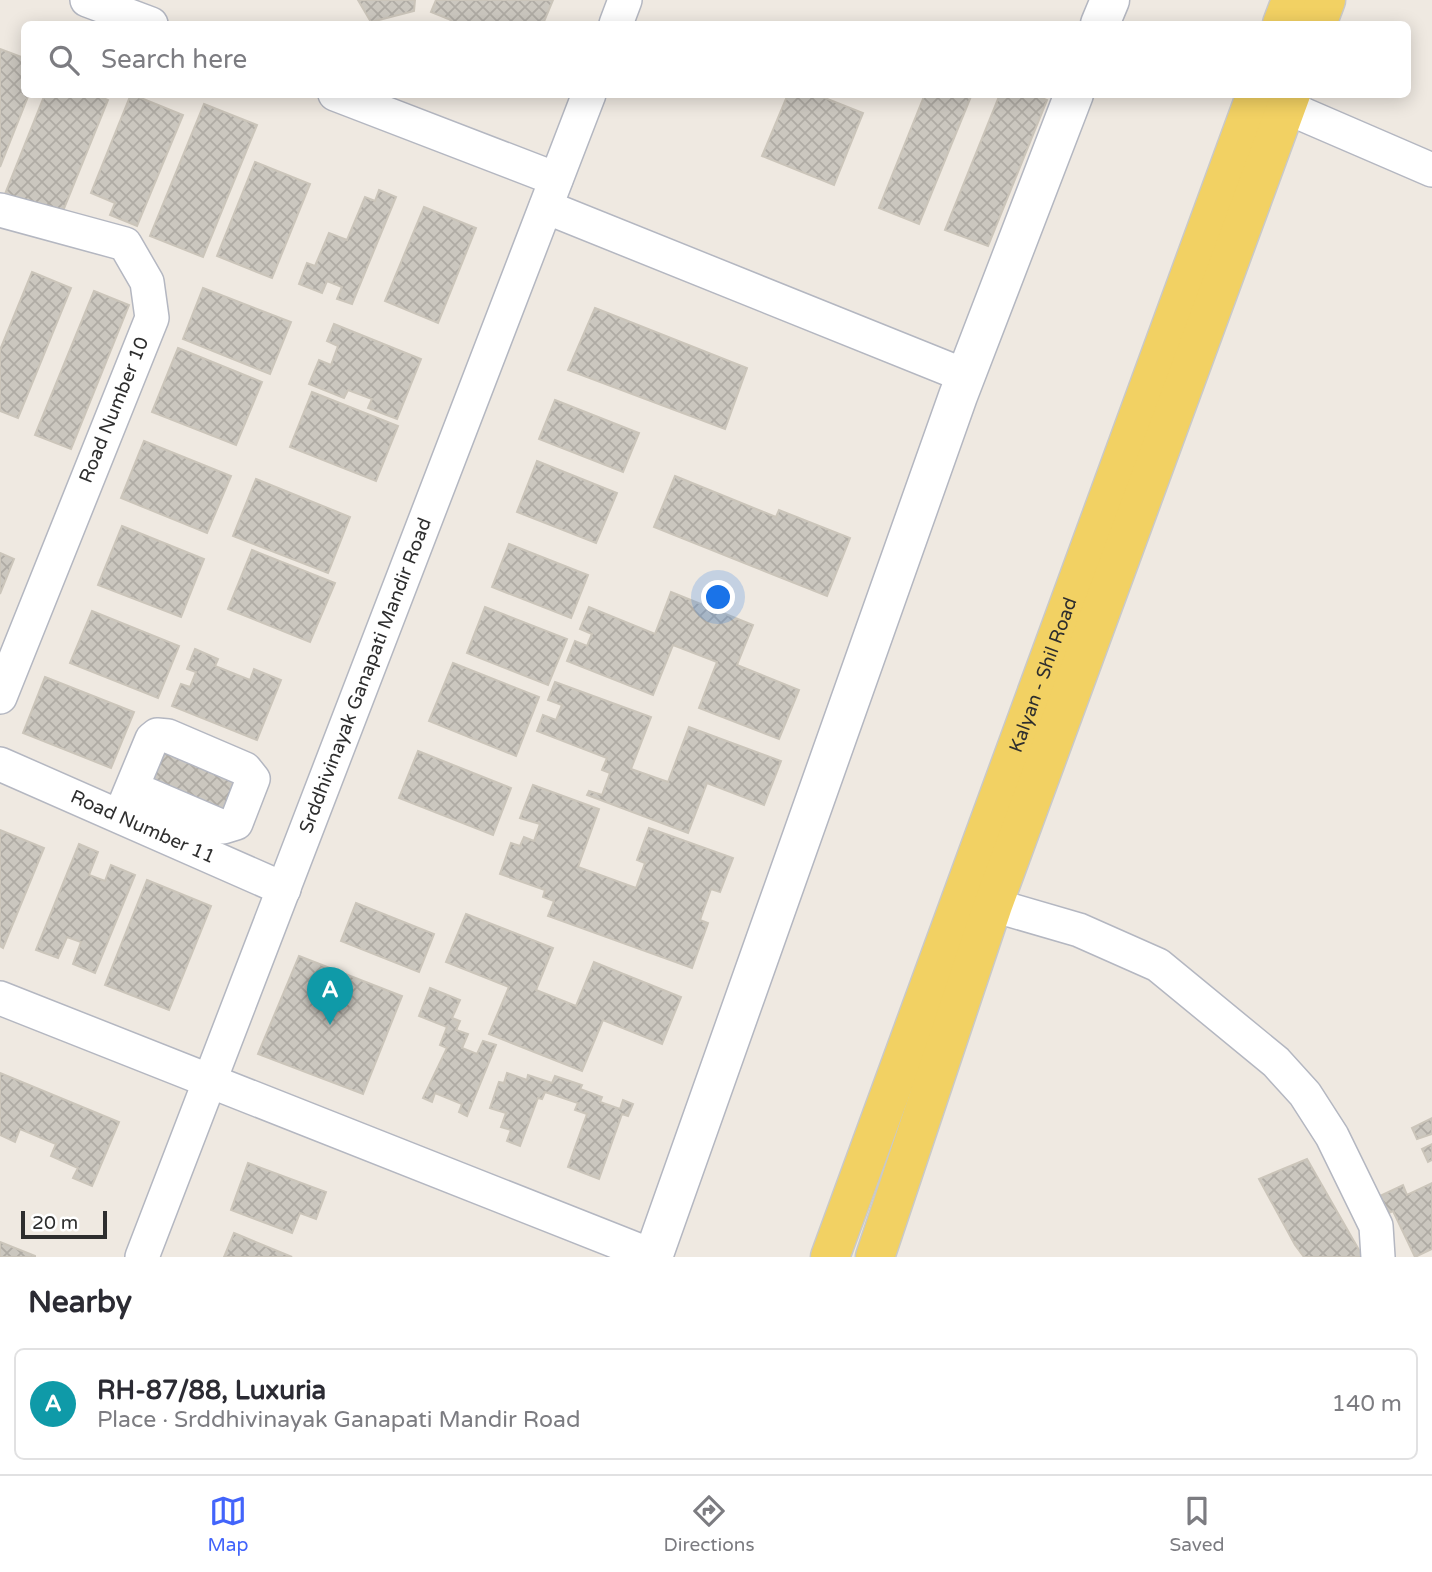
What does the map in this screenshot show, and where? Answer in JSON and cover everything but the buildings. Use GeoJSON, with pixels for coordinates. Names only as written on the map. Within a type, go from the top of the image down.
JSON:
{"type":"FeatureCollection","features":[{"type":"Feature","properties":{"kind":"main road"},"geometry":{"type":"LineString","coordinates":[[1283,21],[1290,0]]}},
{"type":"Feature","properties":{"kind":"main road"},"geometry":{"type":"LineString","coordinates":[[1318,21],[1326,0]]}},
{"type":"Feature","properties":{"kind":"main road","name":"Kalyan - Shil Road"},"geometry":{"type":"LineString","coordinates":[[875,1257],[993,905],[1278,99]]}},
{"type":"Feature","properties":{"kind":"main road","name":"Kalyan - Shil Road"},"geometry":{"type":"LineString","coordinates":[[830,1257],[1278,99]]}},
{"type":"Feature","properties":{"kind":"street"},"geometry":{"type":"LineString","coordinates":[[87,0],[143,21]]}},
{"type":"Feature","properties":{"kind":"street"},"geometry":{"type":"LineString","coordinates":[[617,21],[625,0]]}},
{"type":"Feature","properties":{"kind":"street"},"geometry":{"type":"LineString","coordinates":[[1101,21],[1110,0]]}},
{"type":"Feature","properties":{"kind":"street"},"geometry":{"type":"LineString","coordinates":[[344,98],[551,193],[966,376]]}},
{"type":"Feature","properties":{"kind":"street","name":"Srddhivinayak Ganapati Mandir Road"},"geometry":{"type":"LineString","coordinates":[[142,1257],[587,98]]}},
{"type":"Feature","properties":{"kind":"street"},"geometry":{"type":"LineString","coordinates":[[0,998],[653,1256],[966,376],[1072,98]]}},
{"type":"Feature","properties":{"kind":"street"},"geometry":{"type":"LineString","coordinates":[[1278,99],[1432,170]]}},
{"type":"Feature","properties":{"kind":"street","name":"Road Number 10"},"geometry":{"type":"LineString","coordinates":[[0,210],[124,244],[147,282],[152,318],[0,697]]}},
{"type":"Feature","properties":{"kind":"street","name":"Road Number 11"},"geometry":{"type":"LineString","coordinates":[[0,764],[126,802],[284,889]]}},
{"type":"Feature","properties":{"kind":"street"},"geometry":{"type":"LineString","coordinates":[[993,905],[1079,930],[1158,965],[1276,1062],[1305,1094],[1332,1136],[1376,1226],[1378,1257]]}},
{"type":"Feature","properties":{"kind":"place","name":"RH-87/88, Luxuria"},"geometry":{"type":"Point","coordinates":[330,1025]}}]}
